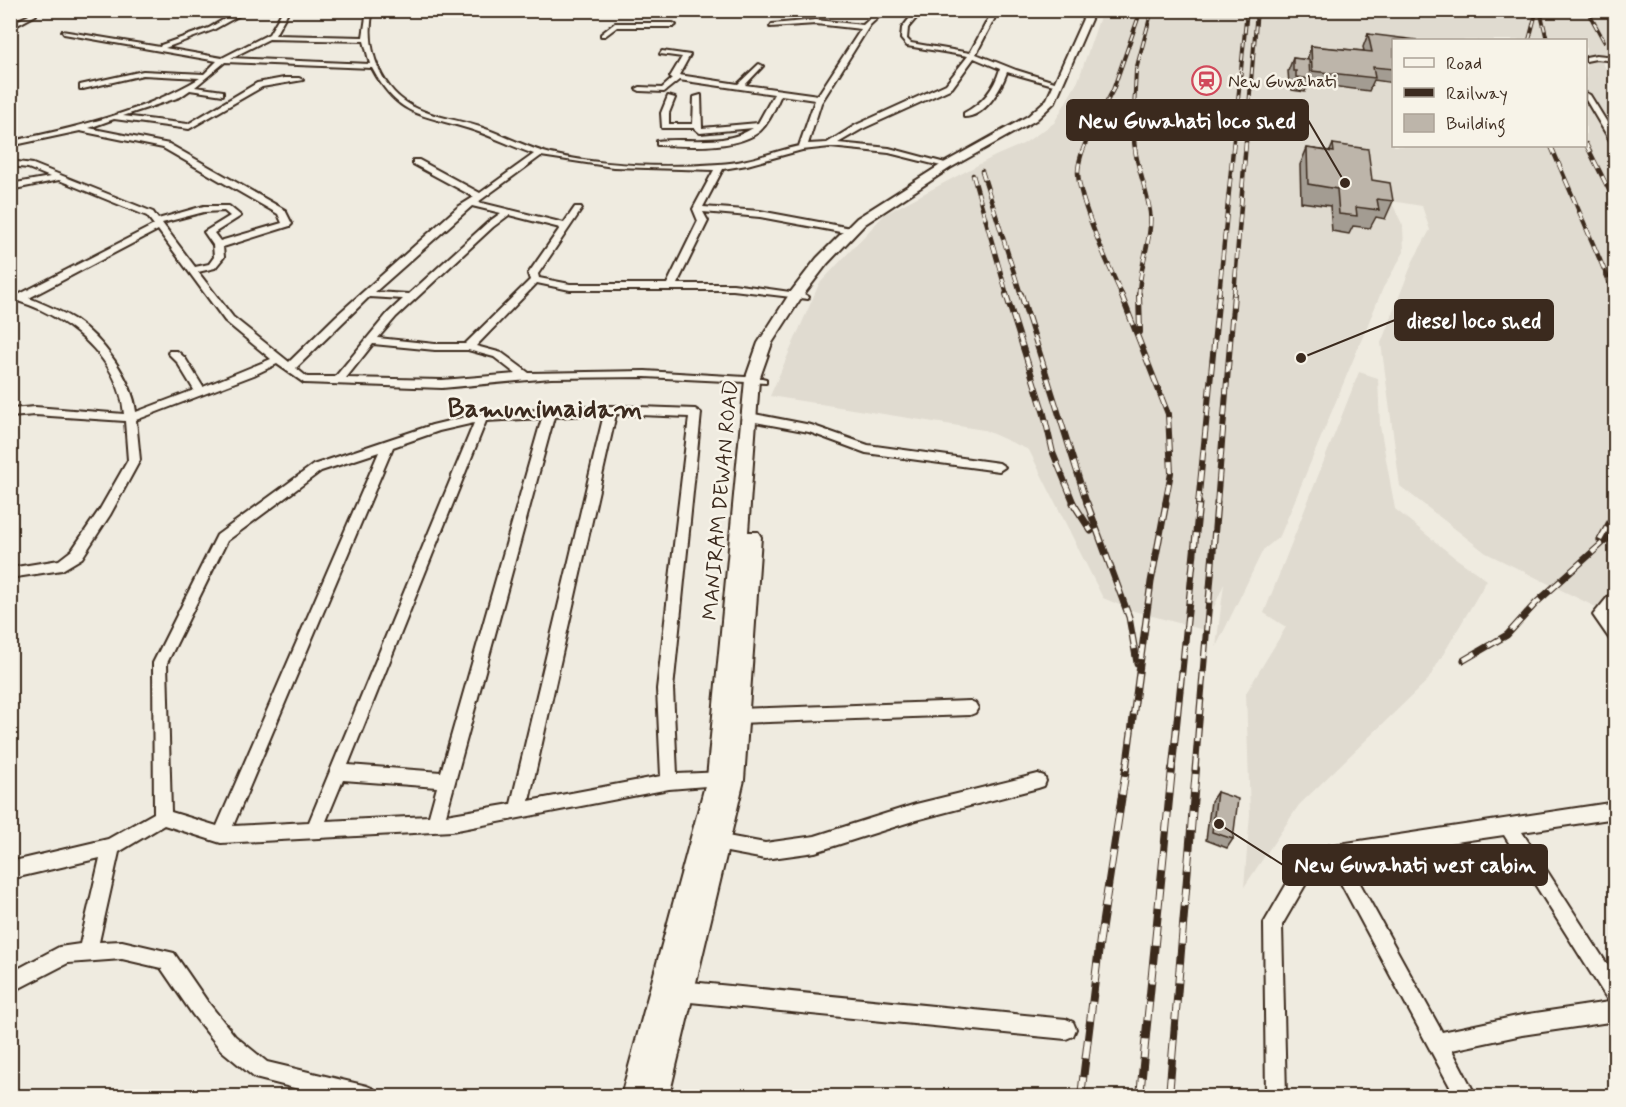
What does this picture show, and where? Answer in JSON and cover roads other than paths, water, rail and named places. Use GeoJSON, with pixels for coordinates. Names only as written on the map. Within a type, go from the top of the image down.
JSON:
{"type":"FeatureCollection","features":[{"type":"Feature","properties":{"kind":"main road","name":"MANIRAM DEWAN ROAD"},"geometry":{"type":"LineString","coordinates":[[726,779],[757,381],[800,296],[822,261],[861,221],[946,165],[1032,118],[1052,100],[1091,10]]}},
{"type":"Feature","properties":{"kind":"main road","name":"MANIRAM DEWAN ROAD"},"geometry":{"type":"LineString","coordinates":[[800,296],[870,221],[956,167],[1012,138],[1059,101],[1097,10]]}},
{"type":"Feature","properties":{"kind":"main road","name":"MANIRAM DEWAN ROAD"},"geometry":{"type":"LineString","coordinates":[[655,1096],[680,991],[738,716],[754,418]]}},
{"type":"Feature","properties":{"kind":"main road","name":"MANIRAM DEWAN ROAD"},"geometry":{"type":"LineString","coordinates":[[635,1096],[662,988],[710,841]]}},
{"type":"Feature","properties":{"kind":"street"},"geometry":{"type":"LineString","coordinates":[[10,27],[33,15],[28,10]]}},
{"type":"Feature","properties":{"kind":"street"},"geometry":{"type":"LineString","coordinates":[[158,48],[211,29],[246,10]]}},
{"type":"Feature","properties":{"kind":"street"},"geometry":{"type":"LineString","coordinates":[[268,37],[286,10]]}},
{"type":"Feature","properties":{"kind":"street"},"geometry":{"type":"LineString","coordinates":[[370,10],[366,39],[386,90],[413,109],[467,125],[550,155],[624,164],[720,167],[752,161],[803,146],[829,145],[911,153],[946,165]]}},
{"type":"Feature","properties":{"kind":"street"},"geometry":{"type":"LineString","coordinates":[[803,146],[820,98],[865,27],[883,10]]}},
{"type":"Feature","properties":{"kind":"street"},"geometry":{"type":"LineString","coordinates":[[920,10],[905,28],[904,39],[909,45],[972,56],[1004,69],[1057,84]]}},
{"type":"Feature","properties":{"kind":"street"},"geometry":{"type":"LineString","coordinates":[[829,145],[859,127],[949,86],[968,63],[996,10]]}},
{"type":"Feature","properties":{"kind":"street"},"geometry":{"type":"LineString","coordinates":[[603,35],[615,25],[672,28],[675,16]]}},
{"type":"Feature","properties":{"kind":"street"},"geometry":{"type":"LineString","coordinates":[[772,26],[816,22],[865,27]]}},
{"type":"Feature","properties":{"kind":"street"},"geometry":{"type":"LineString","coordinates":[[64,32],[223,60],[375,66]]}},
{"type":"Feature","properties":{"kind":"street"},"geometry":{"type":"LineString","coordinates":[[10,126],[12,143],[79,129],[112,118],[177,95],[206,76],[223,60],[268,37],[366,39]]}},
{"type":"Feature","properties":{"kind":"street"},"geometry":{"type":"LineString","coordinates":[[662,53],[687,56],[674,77],[677,78]]}},
{"type":"Feature","properties":{"kind":"street"},"geometry":{"type":"LineString","coordinates":[[1587,59],[1596,57],[1616,59]]}},
{"type":"Feature","properties":{"kind":"street"},"geometry":{"type":"LineString","coordinates":[[739,87],[759,66]]}},
{"type":"Feature","properties":{"kind":"street"},"geometry":{"type":"LineString","coordinates":[[967,116],[990,99],[1001,80],[1004,69]]}},
{"type":"Feature","properties":{"kind":"street"},"geometry":{"type":"LineString","coordinates":[[83,87],[143,73],[206,76]]}},
{"type":"Feature","properties":{"kind":"street"},"geometry":{"type":"LineString","coordinates":[[677,78],[820,98]]}},
{"type":"Feature","properties":{"kind":"street"},"geometry":{"type":"LineString","coordinates":[[640,89],[664,90],[677,78]]}},
{"type":"Feature","properties":{"kind":"street"},"geometry":{"type":"LineString","coordinates":[[112,118],[189,127],[260,85],[284,80],[299,80]]}},
{"type":"Feature","properties":{"kind":"street"},"geometry":{"type":"LineString","coordinates":[[188,88],[219,93]]}},
{"type":"Feature","properties":{"kind":"street"},"geometry":{"type":"LineString","coordinates":[[660,143],[724,141],[746,135],[757,130],[778,92]]}},
{"type":"Feature","properties":{"kind":"street"},"geometry":{"type":"LineString","coordinates":[[698,97],[698,129],[704,131],[760,125]]}},
{"type":"Feature","properties":{"kind":"street"},"geometry":{"type":"LineString","coordinates":[[1587,97],[1616,144]]}},
{"type":"Feature","properties":{"kind":"street"},"geometry":{"type":"LineString","coordinates":[[671,98],[665,113],[665,126],[697,126]]}},
{"type":"Feature","properties":{"kind":"street"},"geometry":{"type":"LineString","coordinates":[[79,129],[166,146],[282,212],[287,224],[218,245]]}},
{"type":"Feature","properties":{"kind":"street"},"geometry":{"type":"LineString","coordinates":[[290,368],[367,294],[470,203],[541,152]]}},
{"type":"Feature","properties":{"kind":"street"},"geometry":{"type":"LineString","coordinates":[[416,162],[480,197]]}},
{"type":"Feature","properties":{"kind":"street"},"geometry":{"type":"LineString","coordinates":[[10,164],[30,166],[150,214],[229,319],[304,380],[442,384],[527,377],[645,374],[757,381]]}},
{"type":"Feature","properties":{"kind":"street"},"geometry":{"type":"LineString","coordinates":[[697,210],[720,167]]}},
{"type":"Feature","properties":{"kind":"street"},"geometry":{"type":"LineString","coordinates":[[10,187],[58,178]]}},
{"type":"Feature","properties":{"kind":"street"},"geometry":{"type":"LineString","coordinates":[[470,203],[565,226]]}},
{"type":"Feature","properties":{"kind":"street"},"geometry":{"type":"LineString","coordinates":[[15,297],[157,224],[204,209],[226,208],[236,216],[209,232],[218,245],[219,257],[212,266],[192,270]]}},
{"type":"Feature","properties":{"kind":"street"},"geometry":{"type":"LineString","coordinates":[[535,280],[533,274],[548,256],[565,226],[578,209]]}},
{"type":"Feature","properties":{"kind":"street"},"geometry":{"type":"LineString","coordinates":[[671,287],[703,221],[697,210]]}},
{"type":"Feature","properties":{"kind":"street"},"geometry":{"type":"LineString","coordinates":[[697,210],[760,214],[851,231]]}},
{"type":"Feature","properties":{"kind":"street"},"geometry":{"type":"LineString","coordinates":[[340,378],[392,315],[490,225],[508,212]]}},
{"type":"Feature","properties":{"kind":"street"},"geometry":{"type":"LineString","coordinates":[[535,280],[570,287],[733,287],[800,296]]}},
{"type":"Feature","properties":{"kind":"street"},"geometry":{"type":"LineString","coordinates":[[468,347],[535,280]]}},
{"type":"Feature","properties":{"kind":"street"},"geometry":{"type":"LineString","coordinates":[[367,294],[412,297]]}},
{"type":"Feature","properties":{"kind":"street"},"geometry":{"type":"LineString","coordinates":[[10,573],[62,565],[77,554],[105,512],[134,460],[129,401],[117,372],[87,335],[71,322],[15,297]]}},
{"type":"Feature","properties":{"kind":"street"},"geometry":{"type":"LineString","coordinates":[[371,341],[435,347],[468,347],[498,354],[527,377]]}},
{"type":"Feature","properties":{"kind":"street"},"geometry":{"type":"LineString","coordinates":[[173,353],[181,360],[201,393]]}},
{"type":"Feature","properties":{"kind":"street"},"geometry":{"type":"LineString","coordinates":[[10,413],[35,411],[130,418],[201,393],[279,359]]}},
{"type":"Feature","properties":{"kind":"street"},"geometry":{"type":"LineString","coordinates":[[518,811],[611,410]]}},
{"type":"Feature","properties":{"kind":"street"},"geometry":{"type":"LineString","coordinates":[[163,818],[160,663],[222,538],[317,468],[388,444],[482,417],[611,410],[695,412],[665,689],[669,782]]}},
{"type":"Feature","properties":{"kind":"street"},"geometry":{"type":"LineString","coordinates":[[435,824],[549,413]]}},
{"type":"Feature","properties":{"kind":"street"},"geometry":{"type":"LineString","coordinates":[[314,830],[482,417]]}},
{"type":"Feature","properties":{"kind":"street"},"geometry":{"type":"LineString","coordinates":[[754,418],[811,429],[866,449],[999,467]]}},
{"type":"Feature","properties":{"kind":"street"},"geometry":{"type":"LineString","coordinates":[[221,835],[388,444]]}},
{"type":"Feature","properties":{"kind":"street"},"geometry":{"type":"LineString","coordinates":[[1616,597],[1600,615],[1616,637]]}},
{"type":"Feature","properties":{"kind":"street"},"geometry":{"type":"LineString","coordinates":[[738,716],[970,708]]}},
{"type":"Feature","properties":{"kind":"street"},"geometry":{"type":"LineString","coordinates":[[337,772],[447,780]]}},
{"type":"Feature","properties":{"kind":"street"},"geometry":{"type":"LineString","coordinates":[[10,871],[111,847],[163,818],[221,835],[435,824],[518,811],[669,782],[726,779]]}},
{"type":"Feature","properties":{"kind":"street"},"geometry":{"type":"LineString","coordinates":[[710,841],[765,851],[814,844],[916,812],[1038,781]]}},
{"type":"Feature","properties":{"kind":"street"},"geometry":{"type":"LineString","coordinates":[[1276,1096],[1274,923],[1313,855],[1616,810]]}},
{"type":"Feature","properties":{"kind":"street"},"geometry":{"type":"LineString","coordinates":[[1508,826],[1616,996]]}},
{"type":"Feature","properties":{"kind":"street"},"geometry":{"type":"LineString","coordinates":[[87,953],[111,847]]}},
{"type":"Feature","properties":{"kind":"street"},"geometry":{"type":"LineString","coordinates":[[1334,853],[1466,1096]]}},
{"type":"Feature","properties":{"kind":"street"},"geometry":{"type":"LineString","coordinates":[[10,984],[66,954],[122,950],[167,960],[200,1008],[228,1043],[261,1071],[367,1096]]}},
{"type":"Feature","properties":{"kind":"street"},"geometry":{"type":"LineString","coordinates":[[680,991],[1066,1029]]}},
{"type":"Feature","properties":{"kind":"street"},"geometry":{"type":"LineString","coordinates":[[1436,1042],[1522,1025],[1616,1011]]}},
{"type":"Feature","properties":{"kind":"railway"},"geometry":{"type":"LineString","coordinates":[[1092,130],[1113,90],[1141,10]]}},
{"type":"Feature","properties":{"kind":"railway"},"geometry":{"type":"LineString","coordinates":[[1133,130],[1136,70],[1152,10]]}},
{"type":"Feature","properties":{"kind":"railway"},"geometry":{"type":"LineString","coordinates":[[1235,130],[1247,10]]}},
{"type":"Feature","properties":{"kind":"railway"},"geometry":{"type":"LineString","coordinates":[[1247,130],[1257,10]]}},
{"type":"Feature","properties":{"kind":"railway"},"geometry":{"type":"LineString","coordinates":[[1540,10],[1547,39]]}},
{"type":"Feature","properties":{"kind":"railway"},"geometry":{"type":"LineString","coordinates":[[1587,10],[1604,41]]}},
{"type":"Feature","properties":{"kind":"railway"},"geometry":{"type":"LineString","coordinates":[[1529,39],[1536,13]]}},
{"type":"Feature","properties":{"kind":"railway"},"geometry":{"type":"LineString","coordinates":[[1092,129],[1079,162],[1080,185],[1083,200],[1122,295]]}},
{"type":"Feature","properties":{"kind":"railway"},"geometry":{"type":"LineString","coordinates":[[1134,129],[1135,150],[1150,212],[1148,241],[1139,295]]}},
{"type":"Feature","properties":{"kind":"railway"},"geometry":{"type":"LineString","coordinates":[[1219,295],[1235,129]]}},
{"type":"Feature","properties":{"kind":"railway"},"geometry":{"type":"LineString","coordinates":[[1234,295],[1247,129]]}},
{"type":"Feature","properties":{"kind":"railway"},"geometry":{"type":"LineString","coordinates":[[1587,146],[1616,204]]}},
{"type":"Feature","properties":{"kind":"railway"},"geometry":{"type":"LineString","coordinates":[[1551,147],[1615,295]]}},
{"type":"Feature","properties":{"kind":"railway"},"geometry":{"type":"LineString","coordinates":[[982,171],[1021,295]]}},
{"type":"Feature","properties":{"kind":"railway"},"geometry":{"type":"LineString","coordinates":[[973,175],[1007,295]]}},
{"type":"Feature","properties":{"kind":"railway"},"geometry":{"type":"LineString","coordinates":[[1006,294],[1044,414],[1053,453],[1074,504]]}},
{"type":"Feature","properties":{"kind":"railway"},"geometry":{"type":"LineString","coordinates":[[1021,294],[1087,504]]}},
{"type":"Feature","properties":{"kind":"railway"},"geometry":{"type":"LineString","coordinates":[[1121,294],[1168,414],[1171,473],[1165,504]]}},
{"type":"Feature","properties":{"kind":"railway"},"geometry":{"type":"LineString","coordinates":[[1198,504],[1219,294]]}},
{"type":"Feature","properties":{"kind":"railway"},"geometry":{"type":"LineString","coordinates":[[1217,504],[1234,294]]}},
{"type":"Feature","properties":{"kind":"railway"},"geometry":{"type":"LineString","coordinates":[[1139,295],[1140,332]]}},
{"type":"Feature","properties":{"kind":"railway"},"geometry":{"type":"LineString","coordinates":[[1073,503],[1091,531]]}},
{"type":"Feature","properties":{"kind":"railway"},"geometry":{"type":"LineString","coordinates":[[1087,503],[1129,617],[1137,663]]}},
{"type":"Feature","properties":{"kind":"railway"},"geometry":{"type":"LineString","coordinates":[[1126,770],[1151,582],[1166,503]]}},
{"type":"Feature","properties":{"kind":"railway"},"geometry":{"type":"LineString","coordinates":[[1172,770],[1199,503]]}},
{"type":"Feature","properties":{"kind":"railway"},"geometry":{"type":"LineString","coordinates":[[1195,770],[1217,503]]}},
{"type":"Feature","properties":{"kind":"railway"},"geometry":{"type":"LineString","coordinates":[[1600,540],[1616,511]]}},
{"type":"Feature","properties":{"kind":"railway"},"geometry":{"type":"LineString","coordinates":[[1464,660],[1507,635],[1536,603],[1616,531]]}},
{"type":"Feature","properties":{"kind":"railway"},"geometry":{"type":"LineString","coordinates":[[1081,1096],[1100,939],[1126,769]]}},
{"type":"Feature","properties":{"kind":"railway"},"geometry":{"type":"LineString","coordinates":[[1140,1096],[1172,769]]}},
{"type":"Feature","properties":{"kind":"railway"},"geometry":{"type":"LineString","coordinates":[[1169,1096],[1196,769]]}},
{"type":"Feature","properties":{"kind":"place","name":"New Guwahati"},"geometry":{"type":"Point","coordinates":[1207,81]}},
{"type":"Feature","properties":{"kind":"place","name":"New Guwahati loco shed"},"geometry":{"type":"Point","coordinates":[1345,183]}},
{"type":"Feature","properties":{"kind":"place","name":"diesel loco shed"},"geometry":{"type":"Point","coordinates":[1301,358]}},
{"type":"Feature","properties":{"kind":"place","name":"New Guwahati west cabin"},"geometry":{"type":"Point","coordinates":[1219,824]}},
{"type":"Feature","properties":{"kind":"district","name":"Bamunimaidam"},"geometry":{"type":"Point","coordinates":[545,408]}}]}
